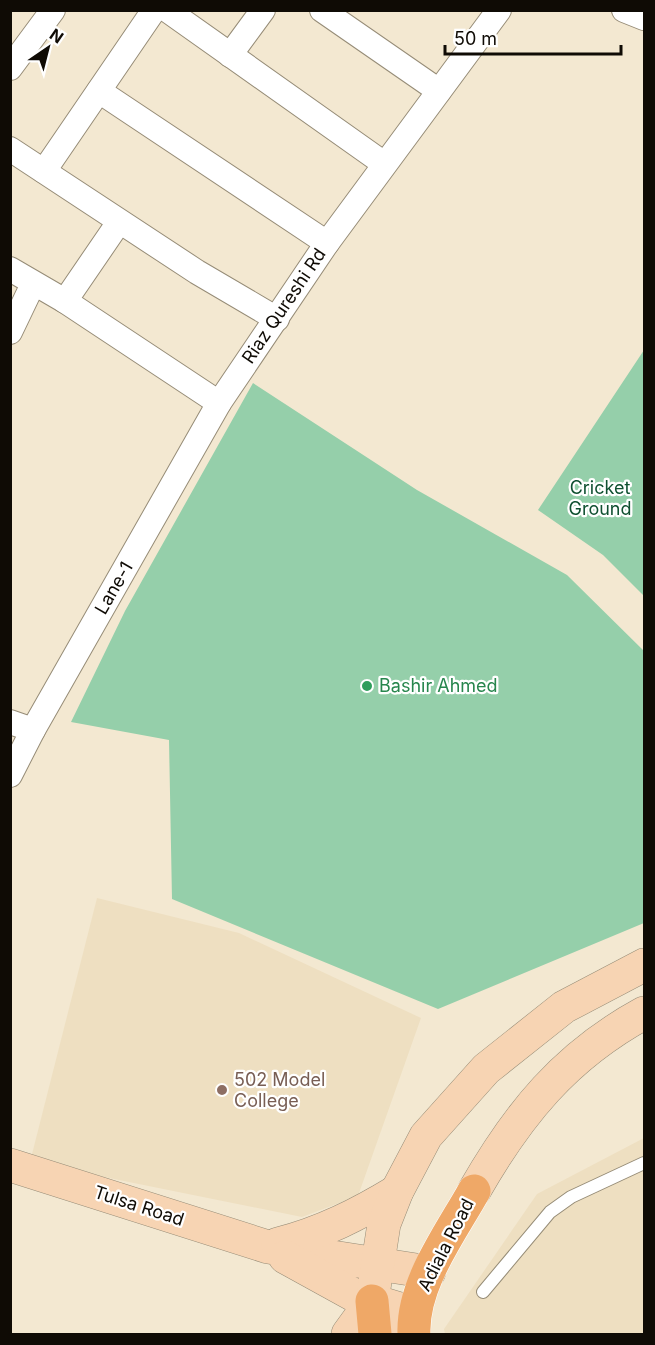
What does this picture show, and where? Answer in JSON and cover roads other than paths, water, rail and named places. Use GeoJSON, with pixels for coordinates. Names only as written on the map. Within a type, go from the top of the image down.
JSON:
{"type":"FeatureCollection","features":[{"type":"Feature","properties":{"kind":"main road"},"geometry":{"type":"LineString","coordinates":[[375,1335],[372,1301],[384,1224],[397,1191],[426,1136],[486,1069],[564,1007],[645,965]]}},
{"type":"Feature","properties":{"kind":"main road","name":"Adiala Road"},"geometry":{"type":"LineString","coordinates":[[407,1327],[429,1272],[499,1147],[520,1119],[573,1060],[645,1013]]}},
{"type":"Feature","properties":{"kind":"main road","name":"Tulsa Road"},"geometry":{"type":"LineString","coordinates":[[10,1165],[268,1247],[429,1272]]}},
{"type":"Feature","properties":{"kind":"main road"},"geometry":{"type":"LineString","coordinates":[[268,1247],[304,1238],[350,1220],[397,1191]]}},
{"type":"Feature","properties":{"kind":"main road","name":"Tulsa Road"},"geometry":{"type":"LineString","coordinates":[[268,1247],[354,1294],[372,1301],[407,1327]]}},
{"type":"Feature","properties":{"kind":"main road"},"geometry":{"type":"LineString","coordinates":[[348,1335],[372,1301]]}},
{"type":"Feature","properties":{"kind":"street"},"geometry":{"type":"LineString","coordinates":[[10,68],[53,10]]}},
{"type":"Feature","properties":{"kind":"street"},"geometry":{"type":"LineString","coordinates":[[44,171],[154,10]]}},
{"type":"Feature","properties":{"kind":"street"},"geometry":{"type":"LineString","coordinates":[[167,10],[383,163]]}},
{"type":"Feature","properties":{"kind":"street"},"geometry":{"type":"LineString","coordinates":[[230,55],[263,10]]}},
{"type":"Feature","properties":{"kind":"street"},"geometry":{"type":"LineString","coordinates":[[322,10],[439,91]]}},
{"type":"Feature","properties":{"kind":"street","name":"Riaz Qureshi Rd"},"geometry":{"type":"LineString","coordinates":[[219,403],[383,163],[499,10]]}},
{"type":"Feature","properties":{"kind":"street"},"geometry":{"type":"LineString","coordinates":[[624,10],[645,18]]}},
{"type":"Feature","properties":{"kind":"street"},"geometry":{"type":"LineString","coordinates":[[99,91],[327,243]]}},
{"type":"Feature","properties":{"kind":"street"},"geometry":{"type":"LineString","coordinates":[[10,148],[119,222],[277,319]]}},
{"type":"Feature","properties":{"kind":"street"},"geometry":{"type":"LineString","coordinates":[[65,301],[119,222]]}},
{"type":"Feature","properties":{"kind":"street"},"geometry":{"type":"LineString","coordinates":[[10,268],[33,284],[65,301],[219,403]]}},
{"type":"Feature","properties":{"kind":"street"},"geometry":{"type":"LineString","coordinates":[[10,332],[33,284]]}},
{"type":"Feature","properties":{"kind":"street","name":"Lane-1"},"geometry":{"type":"LineString","coordinates":[[10,775],[33,730],[219,403]]}},
{"type":"Feature","properties":{"kind":"street"},"geometry":{"type":"LineString","coordinates":[[10,722],[33,730]]}},
{"type":"Feature","properties":{"kind":"lane"},"geometry":{"type":"LineString","coordinates":[[483,1292],[556,1207],[645,1163]]}},
{"type":"Feature","properties":{"kind":"place","name":"Bashir Ahmed"},"geometry":{"type":"Point","coordinates":[367,686]}},
{"type":"Feature","properties":{"kind":"place","name":"502 Model College"},"geometry":{"type":"Point","coordinates":[222,1090]}},
{"type":"Feature","properties":{"kind":"park label","name":"Cricket Ground"},"geometry":{"type":"Point","coordinates":[600,498]}}]}
